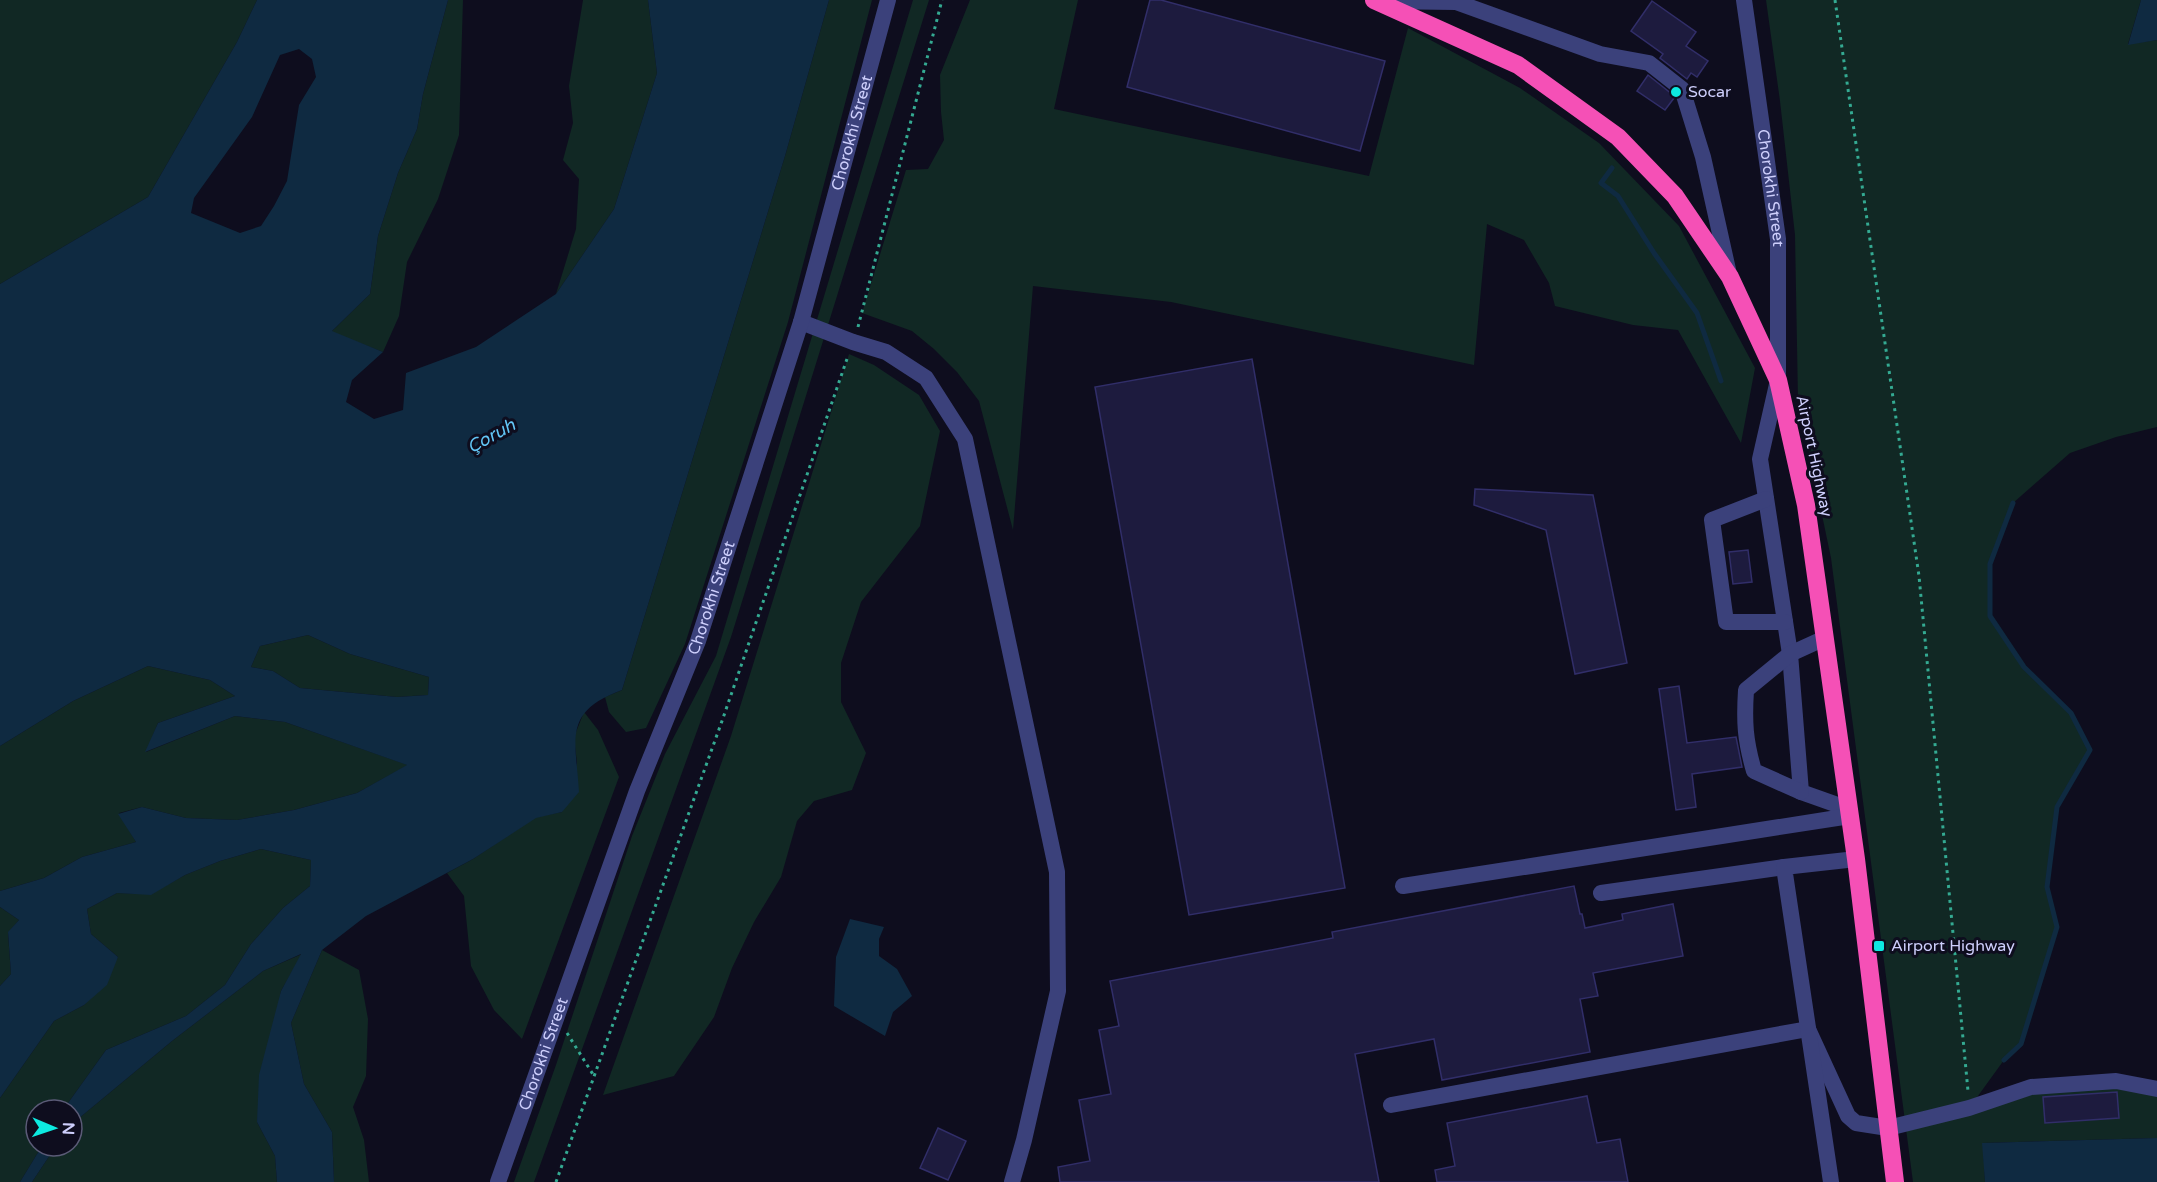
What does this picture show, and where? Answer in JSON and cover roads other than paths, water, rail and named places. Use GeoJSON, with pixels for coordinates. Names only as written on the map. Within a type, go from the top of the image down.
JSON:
{"type":"FeatureCollection","features":[{"type":"Feature","properties":{"kind":"highway","name":"Airport Highway"},"geometry":{"type":"LineString","coordinates":[[1376,1],[1518,65],[1618,137],[1675,196],[1730,277],[1778,380],[1806,505],[1856,859],[1895,1182]]}},
{"type":"Feature","properties":{"kind":"street","name":"Chorokhi Street"},"geometry":{"type":"LineString","coordinates":[[498,1182],[637,791],[698,641],[801,322],[888,0]]}},
{"type":"Feature","properties":{"kind":"street","name":"Chorokhi Street"},"geometry":{"type":"LineString","coordinates":[[1744,0],[1778,239],[1778,380],[1760,459],[1790,654],[1802,792]]}},
{"type":"Feature","properties":{"kind":"street"},"geometry":{"type":"LineString","coordinates":[[1376,1],[1456,3],[1600,54],[1649,63],[1658,70],[1682,89],[1702,157],[1730,277]]}},
{"type":"Feature","properties":{"kind":"street"},"geometry":{"type":"LineString","coordinates":[[801,322],[886,352],[926,378],[965,439],[1057,872],[1058,991],[1024,1140],[1012,1182]]}},
{"type":"Feature","properties":{"kind":"street"},"geometry":{"type":"LineString","coordinates":[[1766,499],[1713,520],[1726,622],[1785,622]]}},
{"type":"Feature","properties":{"kind":"street"},"geometry":{"type":"LineString","coordinates":[[1825,638],[1790,654],[1746,690],[1744,719],[1746,744],[1755,771],[1849,812]]}},
{"type":"Feature","properties":{"kind":"street"},"geometry":{"type":"LineString","coordinates":[[1403,886],[1849,812]]}},
{"type":"Feature","properties":{"kind":"street"},"geometry":{"type":"LineString","coordinates":[[1601,893],[1856,859]]}},
{"type":"Feature","properties":{"kind":"street"},"geometry":{"type":"LineString","coordinates":[[1784,867],[1831,1182]]}},
{"type":"Feature","properties":{"kind":"street"},"geometry":{"type":"LineString","coordinates":[[1808,1029],[1848,1116],[1856,1123],[1888,1128],[1970,1107],[2031,1087],[2116,1081],[2157,1089]]}},
{"type":"Feature","properties":{"kind":"street"},"geometry":{"type":"LineString","coordinates":[[1391,1105],[1808,1029]]}},
{"type":"Feature","properties":{"kind":"water","name":"Çoruh"},"geometry":{"type":"Polygon","coordinates":[[[257,0],[448,0],[423,94],[417,129],[398,173],[378,236],[370,294],[332,331],[383,352],[352,380],[346,402],[374,419],[403,410],[406,373],[476,347],[556,294],[614,209],[657,73],[648,0],[829,0],[785,156],[622,690],[590,708],[581,718],[577,729],[575,742],[579,792],[562,812],[536,818],[473,859],[366,916],[322,950],[291,1023],[304,1084],[332,1132],[334,1182],[277,1182],[275,1156],[257,1122],[259,1075],[281,991],[301,954],[263,971],[172,1041],[84,1114],[84,1098],[72,1098],[106,1050],[186,1016],[225,985],[251,944],[283,908],[310,886],[311,860],[261,849],[220,861],[185,875],[151,895],[117,893],[87,909],[91,934],[118,957],[107,985],[84,1005],[54,1021],[0,1098],[0,986],[11,974],[8,932],[19,920],[0,907],[0,891],[44,878],[82,857],[136,842],[118,814],[142,807],[186,818],[237,820],[294,810],[357,793],[407,765],[285,722],[235,716],[145,752],[158,723],[235,696],[210,680],[148,666],[73,701],[0,746],[0,284],[148,197],[237,42],[257,0]],[[299,49],[280,55],[252,117],[194,198],[191,213],[240,233],[261,226],[287,181],[299,105],[316,77],[312,59],[299,49]],[[308,635],[260,646],[251,667],[273,671],[300,688],[397,697],[428,695],[429,677],[350,654],[308,635]]]}},
{"type":"Feature","properties":{"kind":"water"},"geometry":{"type":"Polygon","coordinates":[[[2141,0],[2157,0],[2157,40],[2128,45],[2141,0]]]}},
{"type":"Feature","properties":{"kind":"water"},"geometry":{"type":"Polygon","coordinates":[[[850,919],[884,927],[879,939],[879,956],[897,969],[912,996],[893,1012],[885,1036],[834,1006],[836,957],[850,919]]]}},
{"type":"Feature","properties":{"kind":"water"},"geometry":{"type":"Polygon","coordinates":[[[2157,1138],[2157,1182],[1985,1182],[1982,1143],[2157,1138]]]}},
{"type":"Feature","properties":{"kind":"water"},"geometry":{"type":"Polygon","coordinates":[[[35,1158],[48,1158],[32,1182],[20,1182],[35,1158]]]}},
{"type":"Feature","properties":{"kind":"waterway"},"geometry":{"type":"LineString","coordinates":[[1612,168],[1601,183],[1618,196],[1654,253],[1697,313],[1721,381]]}},
{"type":"Feature","properties":{"kind":"waterway"},"geometry":{"type":"LineString","coordinates":[[2004,1060],[2021,1044],[2057,927],[2047,887],[2057,807],[2090,750],[2071,713],[2024,667],[1990,616],[1990,564],[2013,503]]}},
{"type":"Feature","properties":{"kind":"place","name":"Socar"},"geometry":{"type":"Point","coordinates":[1676,92]}},
{"type":"Feature","properties":{"kind":"place","name":"Airport Highway"},"geometry":{"type":"Point","coordinates":[1879,946]}}]}
